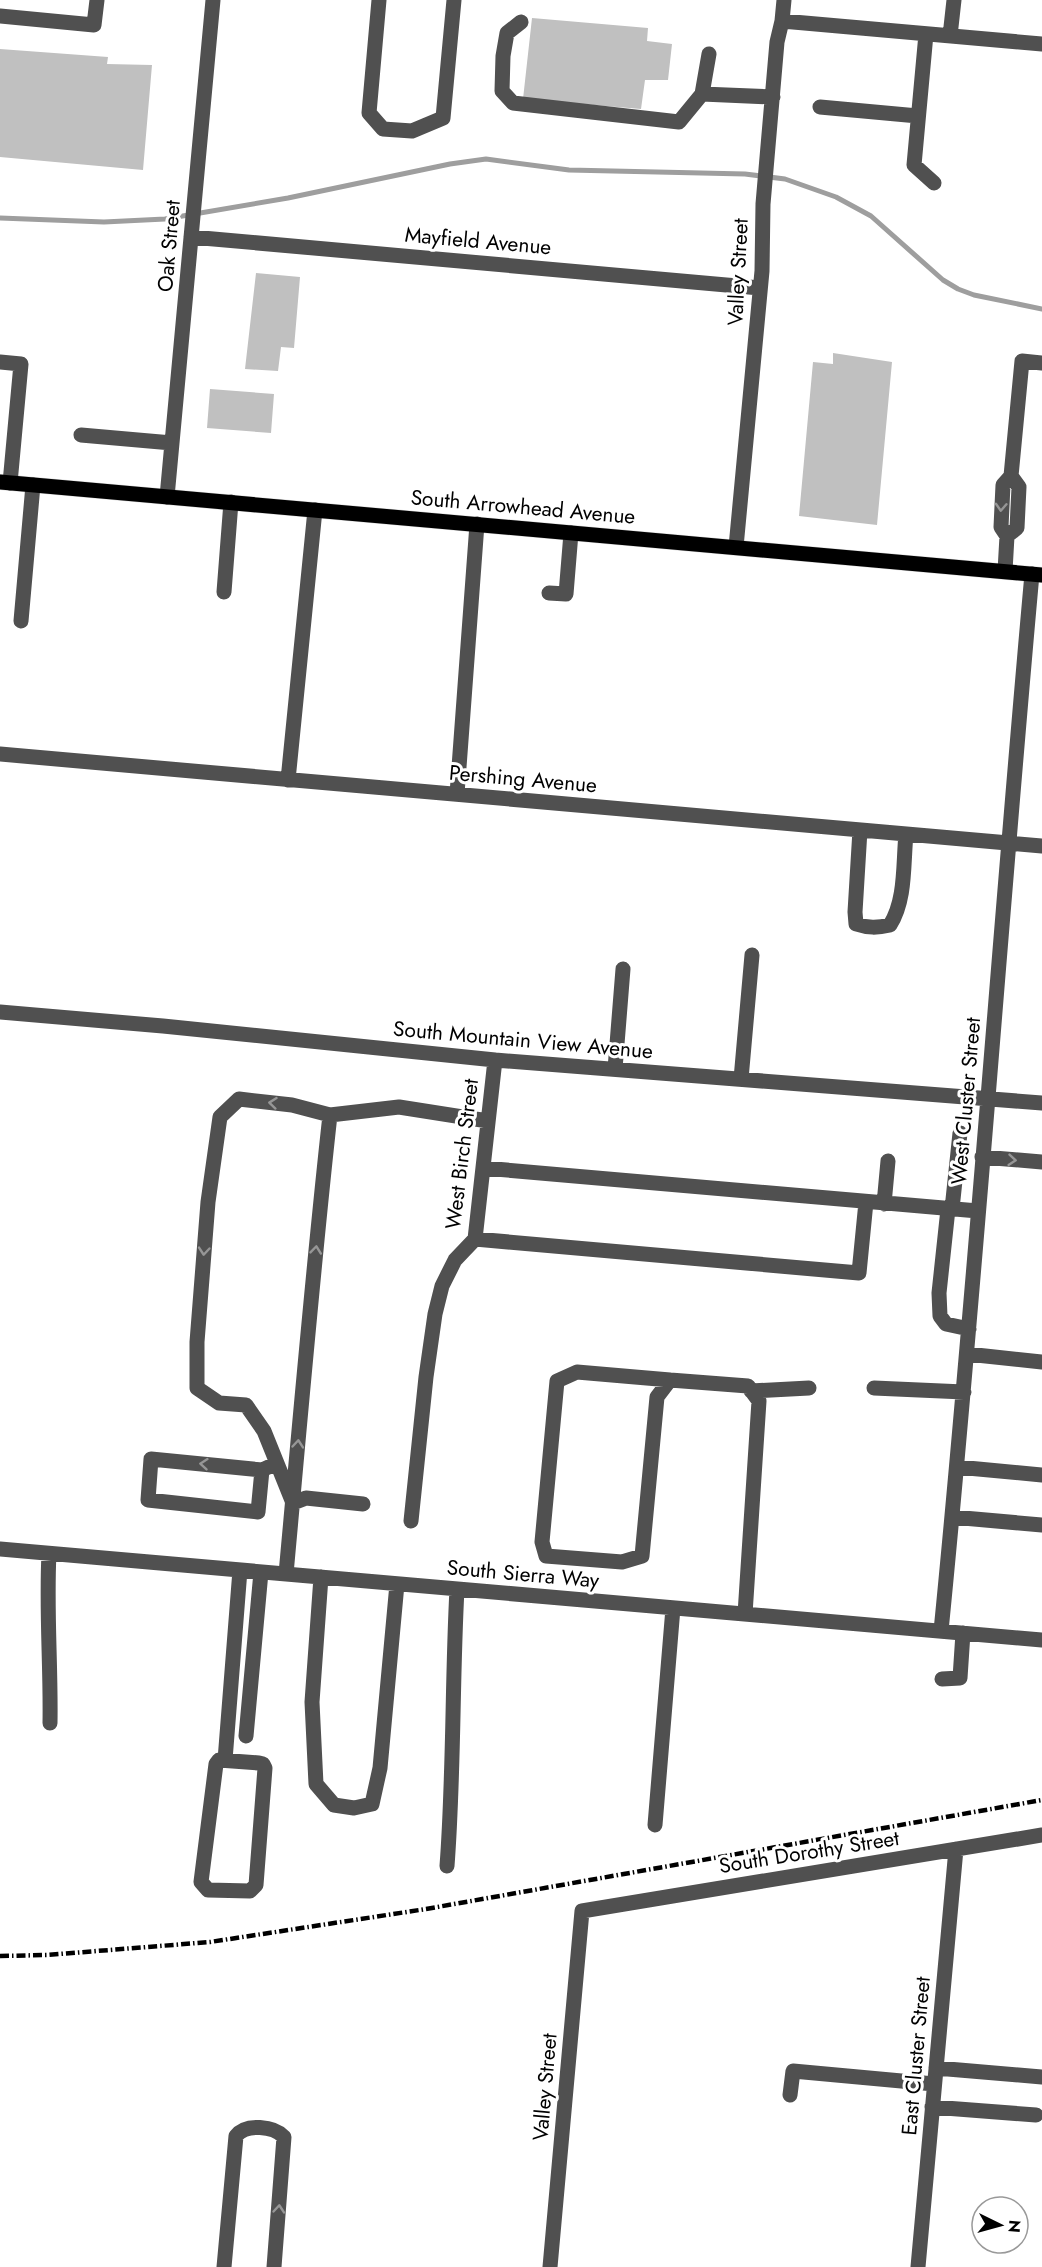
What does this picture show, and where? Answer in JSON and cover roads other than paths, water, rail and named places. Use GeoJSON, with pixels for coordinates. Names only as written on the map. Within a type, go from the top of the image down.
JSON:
{"type":"FeatureCollection","features":[{"type":"Feature","properties":{"kind":"main road","name":"South Arrowhead Avenue"},"geometry":{"type":"LineString","coordinates":[[5,483],[1037,574]]}},
{"type":"Feature","properties":{"kind":"street"},"geometry":{"type":"LineString","coordinates":[[0,16],[94,25],[97,0]]}},
{"type":"Feature","properties":{"kind":"street","name":"Oak Street"},"geometry":{"type":"LineString","coordinates":[[167,496],[213,0]]}},
{"type":"Feature","properties":{"kind":"street"},"geometry":{"type":"LineString","coordinates":[[379,0],[369,113],[383,129],[412,131],[443,118],[454,0]]}},
{"type":"Feature","properties":{"kind":"street","name":"Valley Street"},"geometry":{"type":"LineString","coordinates":[[736,548],[760,288],[763,204],[772,97],[784,0]]}},
{"type":"Feature","properties":{"kind":"street"},"geometry":{"type":"LineString","coordinates":[[950,36],[954,0]]}},
{"type":"Feature","properties":{"kind":"street"},"geometry":{"type":"LineString","coordinates":[[782,21],[1042,44]]}},
{"type":"Feature","properties":{"kind":"street"},"geometry":{"type":"LineString","coordinates":[[521,22],[507,33],[503,56],[502,91],[513,103],[679,122],[702,94],[709,54]]}},
{"type":"Feature","properties":{"kind":"street"},"geometry":{"type":"LineString","coordinates":[[926,34],[914,165],[934,183]]}},
{"type":"Feature","properties":{"kind":"street"},"geometry":{"type":"LineString","coordinates":[[702,94],[772,97]]}},
{"type":"Feature","properties":{"kind":"street"},"geometry":{"type":"LineString","coordinates":[[820,107],[918,116]]}},
{"type":"Feature","properties":{"kind":"street","name":"Mayfield Avenue"},"geometry":{"type":"LineString","coordinates":[[191,237],[760,288]]}},
{"type":"Feature","properties":{"kind":"street"},"geometry":{"type":"LineString","coordinates":[[1005,572],[1007,536],[1017,528],[1019,487],[1011,476],[1022,361],[1042,363]]}},
{"type":"Feature","properties":{"kind":"street"},"geometry":{"type":"LineString","coordinates":[[0,362],[21,364],[7,446],[5,483]]}},
{"type":"Feature","properties":{"kind":"street"},"geometry":{"type":"LineString","coordinates":[[81,435],[172,443]]}},
{"type":"Feature","properties":{"kind":"street"},"geometry":{"type":"LineString","coordinates":[[21,621],[33,485]]}},
{"type":"Feature","properties":{"kind":"street"},"geometry":{"type":"LineString","coordinates":[[224,592],[231,502]]}},
{"type":"Feature","properties":{"kind":"street"},"geometry":{"type":"LineString","coordinates":[[288,780],[315,510]]}},
{"type":"Feature","properties":{"kind":"street"},"geometry":{"type":"LineString","coordinates":[[457,795],[477,524]]}},
{"type":"Feature","properties":{"kind":"street"},"geometry":{"type":"LineString","coordinates":[[549,593],[566,594],[571,533]]}},
{"type":"Feature","properties":{"kind":"street","name":"West Cluster Street"},"geometry":{"type":"LineString","coordinates":[[941,1631],[964,1392],[1007,843],[1037,574]]}},
{"type":"Feature","properties":{"kind":"street","name":"Pershing Avenue"},"geometry":{"type":"LineString","coordinates":[[0,754],[1042,846]]}},
{"type":"Feature","properties":{"kind":"street"},"geometry":{"type":"LineString","coordinates":[[860,830],[856,924],[877,928],[890,925],[895,917],[900,898],[906,834]]}},
{"type":"Feature","properties":{"kind":"street"},"geometry":{"type":"LineString","coordinates":[[741,1079],[752,955]]}},
{"type":"Feature","properties":{"kind":"street"},"geometry":{"type":"LineString","coordinates":[[615,1069],[623,969]]}},
{"type":"Feature","properties":{"kind":"street","name":"South Mountain View Avenue"},"geometry":{"type":"LineString","coordinates":[[0,1012],[495,1060],[1042,1103]]}},
{"type":"Feature","properties":{"kind":"street","name":"West Birch Street"},"geometry":{"type":"LineString","coordinates":[[411,1521],[435,1314],[442,1286],[455,1260],[475,1239],[495,1060]]}},
{"type":"Feature","properties":{"kind":"street"},"geometry":{"type":"LineString","coordinates":[[269,1467],[151,1460],[148,1500],[258,1512],[269,1467],[264,1431],[246,1406],[219,1403],[197,1388],[197,1342],[208,1202],[220,1117],[240,1099],[292,1105],[330,1114],[399,1107],[488,1122]]}},
{"type":"Feature","properties":{"kind":"street"},"geometry":{"type":"LineString","coordinates":[[286,1574],[330,1114]]}},
{"type":"Feature","properties":{"kind":"street"},"geometry":{"type":"LineString","coordinates":[[960,1133],[939,1293],[940,1316],[946,1324],[969,1329]]}},
{"type":"Feature","properties":{"kind":"street"},"geometry":{"type":"LineString","coordinates":[[982,1157],[1042,1162]]}},
{"type":"Feature","properties":{"kind":"street"},"geometry":{"type":"LineString","coordinates":[[884,1204],[888,1161]]}},
{"type":"Feature","properties":{"kind":"street"},"geometry":{"type":"LineString","coordinates":[[483,1168],[978,1211]]}},
{"type":"Feature","properties":{"kind":"street"},"geometry":{"type":"LineString","coordinates":[[475,1239],[859,1273],[866,1202]]}},
{"type":"Feature","properties":{"kind":"street"},"geometry":{"type":"LineString","coordinates":[[967,1354],[1042,1362]]}},
{"type":"Feature","properties":{"kind":"street"},"geometry":{"type":"LineString","coordinates":[[670,1380],[657,1397],[642,1556],[622,1562],[546,1556],[542,1542],[557,1381],[577,1372],[748,1386],[759,1401],[745,1614]]}},
{"type":"Feature","properties":{"kind":"street"},"geometry":{"type":"LineString","coordinates":[[752,1390],[809,1388]]}},
{"type":"Feature","properties":{"kind":"street"},"geometry":{"type":"LineString","coordinates":[[874,1388],[964,1392]]}},
{"type":"Feature","properties":{"kind":"street"},"geometry":{"type":"LineString","coordinates":[[269,1467],[293,1503]]}},
{"type":"Feature","properties":{"kind":"street"},"geometry":{"type":"LineString","coordinates":[[957,1467],[1042,1475]]}},
{"type":"Feature","properties":{"kind":"street"},"geometry":{"type":"LineString","coordinates":[[293,1503],[306,1498],[363,1504]]}},
{"type":"Feature","properties":{"kind":"street"},"geometry":{"type":"LineString","coordinates":[[952,1517],[1042,1525]]}},
{"type":"Feature","properties":{"kind":"street","name":"South Sierra Way"},"geometry":{"type":"LineString","coordinates":[[0,1549],[1042,1640]]}},
{"type":"Feature","properties":{"kind":"street"},"geometry":{"type":"LineString","coordinates":[[50,1554],[47,1587],[50,1723]]}},
{"type":"Feature","properties":{"kind":"street"},"geometry":{"type":"LineString","coordinates":[[225,1760],[240,1570]]}},
{"type":"Feature","properties":{"kind":"street"},"geometry":{"type":"LineString","coordinates":[[246,1736],[261,1572]]}},
{"type":"Feature","properties":{"kind":"street"},"geometry":{"type":"LineString","coordinates":[[321,1577],[312,1702],[316,1784],[334,1805],[354,1808],[372,1804],[380,1768],[397,1584]]}},
{"type":"Feature","properties":{"kind":"street"},"geometry":{"type":"LineString","coordinates":[[447,1866],[451,1815],[453,1668],[458,1589]]}},
{"type":"Feature","properties":{"kind":"street"},"geometry":{"type":"LineString","coordinates":[[655,1825],[673,1608]]}},
{"type":"Feature","properties":{"kind":"street"},"geometry":{"type":"LineString","coordinates":[[942,1679],[960,1678],[963,1633]]}},
{"type":"Feature","properties":{"kind":"street"},"geometry":{"type":"LineString","coordinates":[[219,1760],[225,1760],[259,1762],[265,1768],[256,1885],[250,1892],[208,1890],[201,1882],[216,1764],[219,1760]]}},
{"type":"Feature","properties":{"kind":"street","name":"South Dorothy Street"},"geometry":{"type":"LineString","coordinates":[[582,1911],[1042,1835]]}},
{"type":"Feature","properties":{"kind":"street","name":"East Cluster Street"},"geometry":{"type":"LineString","coordinates":[[918,2267],[956,1849]]}},
{"type":"Feature","properties":{"kind":"street","name":"Valley Street"},"geometry":{"type":"LineString","coordinates":[[550,2267],[582,1911]]}},
{"type":"Feature","properties":{"kind":"street"},"geometry":{"type":"LineString","coordinates":[[936,2068],[1042,2077]]}},
{"type":"Feature","properties":{"kind":"street"},"geometry":{"type":"LineString","coordinates":[[790,2095],[793,2072],[934,2084]]}},
{"type":"Feature","properties":{"kind":"street"},"geometry":{"type":"LineString","coordinates":[[932,2107],[1036,2115]]}},
{"type":"Feature","properties":{"kind":"street"},"geometry":{"type":"LineString","coordinates":[[224,2267],[236,2136],[248,2128],[275,2130],[284,2137],[274,2267]]}},
{"type":"Feature","properties":{"kind":"waterway"},"geometry":{"type":"LineString","coordinates":[[0,218],[104,222],[165,219],[288,198],[450,164],[486,159],[569,170],[745,174],[785,179],[836,197],[871,216],[943,280],[958,289],[974,295],[1042,309]]}},
{"type":"Feature","properties":{"kind":"railway"},"geometry":{"type":"LineString","coordinates":[[0,1956],[47,1955],[210,1942],[426,1909],[1042,1800]]}}]}
